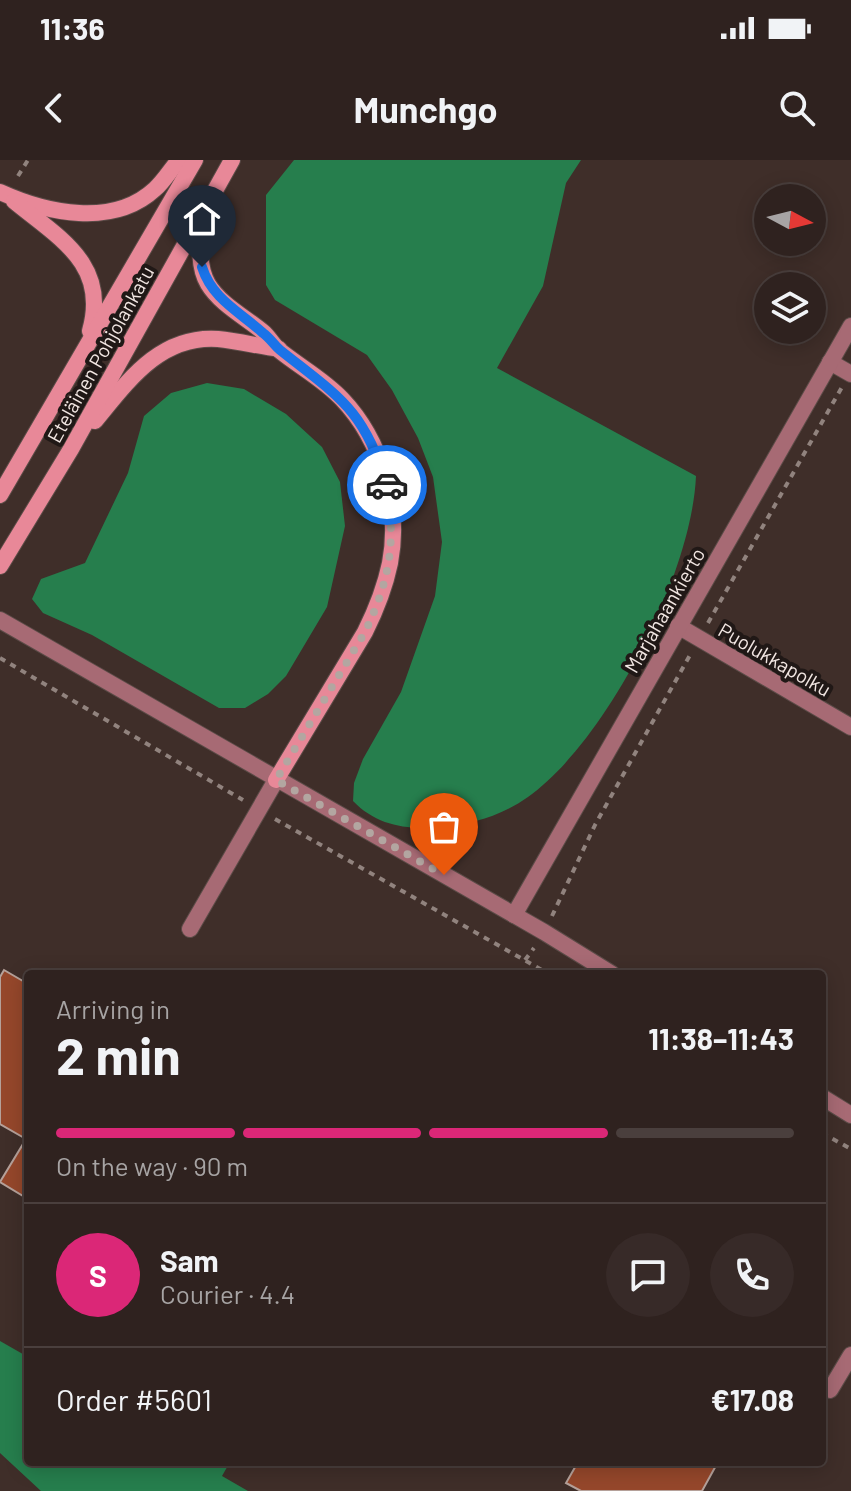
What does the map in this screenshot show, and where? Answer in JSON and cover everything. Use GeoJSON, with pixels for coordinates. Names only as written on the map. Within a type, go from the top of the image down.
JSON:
{"type":"FeatureCollection","features":[{"type":"Feature","properties":{"kind":"main road"},"geometry":{"type":"LineString","coordinates":[[3,193],[75,215],[117,211],[153,191],[179,160]]}},
{"type":"Feature","properties":{"kind":"main road","name":"Eteläinen Pohjolankatu"},"geometry":{"type":"LineString","coordinates":[[0,495],[195,160]]}},
{"type":"Feature","properties":{"kind":"main road","name":"Eteläinen Pohjolankatu"},"geometry":{"type":"LineString","coordinates":[[0,566],[71,449],[232,160]]}},
{"type":"Feature","properties":{"kind":"main road"},"geometry":{"type":"LineString","coordinates":[[3,193],[78,254],[91,281],[95,313],[84,350]]}},
{"type":"Feature","properties":{"kind":"main road"},"geometry":{"type":"LineString","coordinates":[[202,212],[201,256],[207,283],[219,298],[321,380],[357,416],[375,449],[387,486],[393,537],[385,585],[365,632],[276,780]]}},
{"type":"Feature","properties":{"kind":"main road"},"geometry":{"type":"LineString","coordinates":[[71,449],[140,367],[178,344],[198,339],[218,339],[279,349]]}},
{"type":"Feature","properties":{"kind":"street","name":"Marjahaankierto"},"geometry":{"type":"LineString","coordinates":[[514,915],[851,326]]}},
{"type":"Feature","properties":{"kind":"street"},"geometry":{"type":"LineString","coordinates":[[830,362],[850,374]]}},
{"type":"Feature","properties":{"kind":"street"},"geometry":{"type":"LineString","coordinates":[[0,620],[544,932],[605,970]]}},
{"type":"Feature","properties":{"kind":"street","name":"Puolukkapolku"},"geometry":{"type":"LineString","coordinates":[[678,626],[851,727]]}},
{"type":"Feature","properties":{"kind":"street"},"geometry":{"type":"LineString","coordinates":[[190,929],[276,780]]}},
{"type":"Feature","properties":{"kind":"street"},"geometry":{"type":"LineString","coordinates":[[826,1099],[851,1115]]}},
{"type":"Feature","properties":{"kind":"street"},"geometry":{"type":"LineString","coordinates":[[830,1390],[851,1355]]}},
{"type":"Feature","properties":{"kind":"path"},"geometry":{"type":"LineString","coordinates":[[18,176],[28,160]]}},
{"type":"Feature","properties":{"kind":"path"},"geometry":{"type":"LineString","coordinates":[[525,960],[544,932],[595,825],[850,374]]}},
{"type":"Feature","properties":{"kind":"path"},"geometry":{"type":"LineString","coordinates":[[826,1135],[851,1149]]}},
{"type":"Feature","properties":{"kind":"green space"},"geometry":{"type":"Polygon","coordinates":[[[294,160],[581,160],[566,183],[543,286],[497,368],[696,476],[691,515],[679,559],[662,605],[615,696],[558,771],[518,804],[473,822],[414,828],[382,821],[353,801],[354,783],[363,759],[401,692],[435,596],[442,542],[433,477],[418,438],[392,390],[367,355],[275,300],[266,285],[266,195],[294,160]]]}},
{"type":"Feature","properties":{"kind":"green space"},"geometry":{"type":"Polygon","coordinates":[[[207,383],[244,389],[286,414],[322,447],[340,482],[345,526],[327,607],[286,676],[268,694],[245,708],[219,708],[92,635],[43,613],[32,599],[41,579],[85,563],[128,473],[144,416],[171,393],[207,383]]]}},
{"type":"Feature","properties":{"kind":"green space"},"geometry":{"type":"Polygon","coordinates":[[[0,1341],[24,1355],[24,1466],[228,1466],[222,1476],[248,1491],[41,1491],[0,1453],[0,1341]]]}},
{"type":"Feature","properties":{"kind":"building"},"geometry":{"type":"Polygon","coordinates":[[[4,970],[24,982],[24,1138],[0,1124],[0,977],[4,970]]]}},
{"type":"Feature","properties":{"kind":"building"},"geometry":{"type":"Polygon","coordinates":[[[24,1142],[24,1197],[0,1182],[24,1142]]]}},
{"type":"Feature","properties":{"kind":"building"},"geometry":{"type":"Polygon","coordinates":[[[576,1466],[716,1466],[702,1491],[581,1491],[566,1483],[576,1466]]]}},
{"type":"Feature","properties":{"kind":"way so far"},"geometry":{"type":"LineString","coordinates":[[387,485],[393,537],[385,585],[365,632],[276,780],[444,875]]}},
{"type":"Feature","properties":{"kind":"route"},"geometry":{"type":"LineString","coordinates":[[202,267],[207,283],[219,298],[321,380],[357,416],[370,437],[387,485]]}}]}
